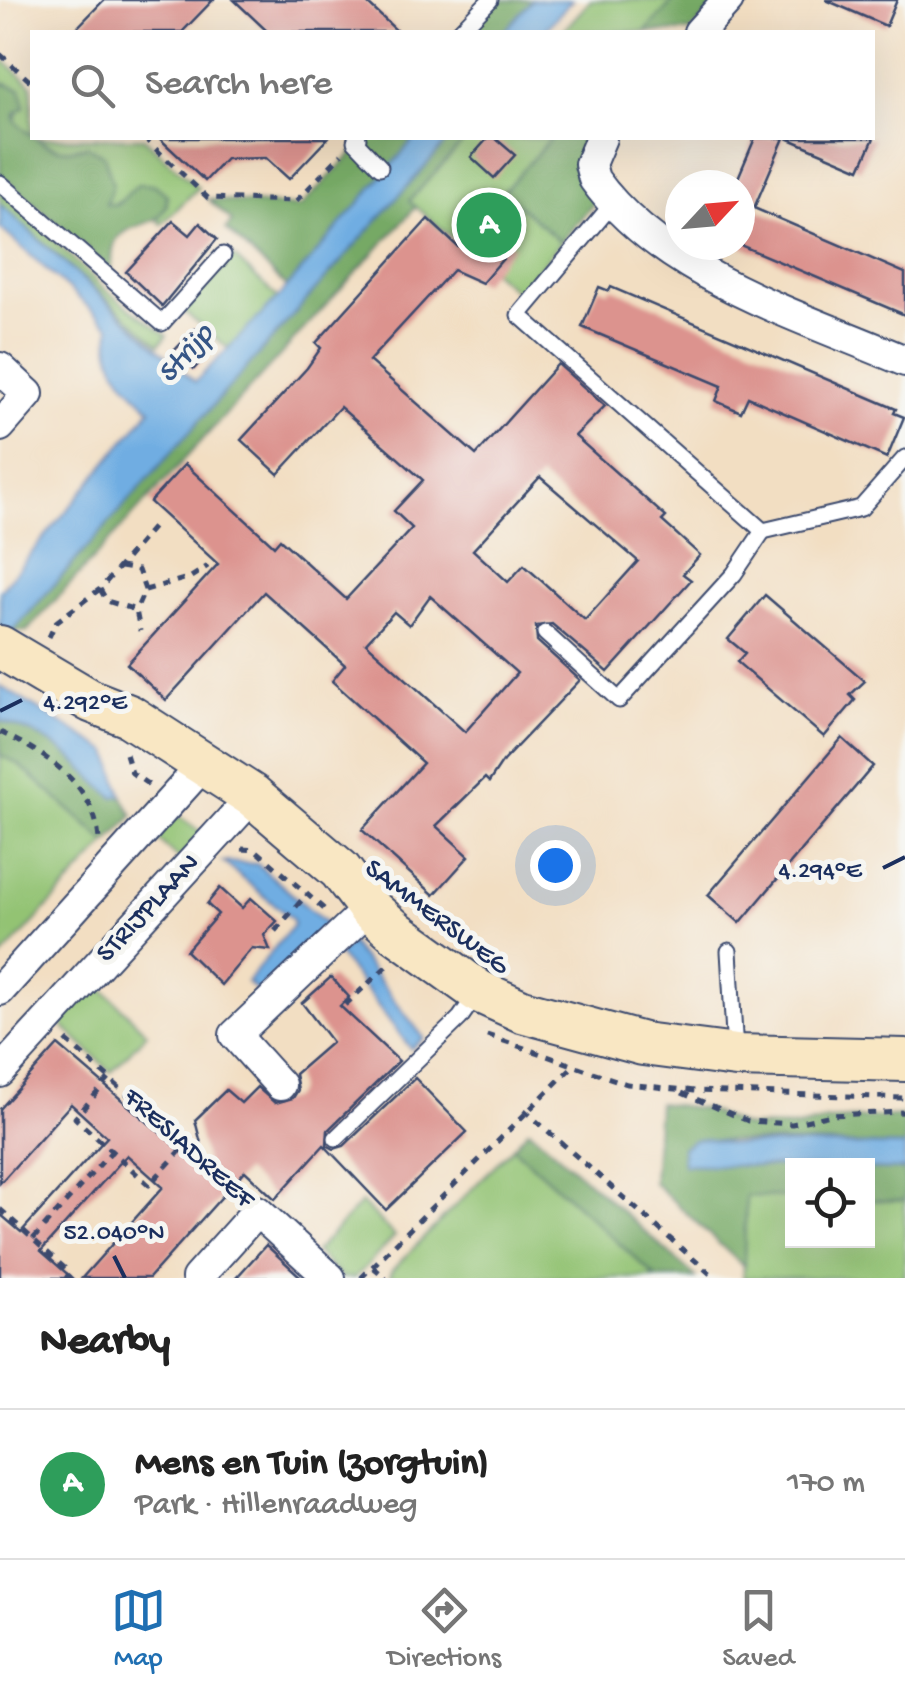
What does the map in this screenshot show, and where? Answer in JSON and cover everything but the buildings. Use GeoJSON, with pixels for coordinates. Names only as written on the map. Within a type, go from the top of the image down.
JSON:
{"type":"FeatureCollection","features":[{"type":"Feature","properties":{"kind":"street"},"geometry":{"type":"LineString","coordinates":[[701,30],[728,0]]}},
{"type":"Feature","properties":{"kind":"street"},"geometry":{"type":"LineString","coordinates":[[600,140],[590,164],[594,179],[614,202],[699,271],[905,360]]}},
{"type":"Feature","properties":{"kind":"street"},"geometry":{"type":"LineString","coordinates":[[0,368],[28,394],[0,426]]}},
{"type":"Feature","properties":{"kind":"street","name":"SAMMERSWEG"},"geometry":{"type":"LineString","coordinates":[[25,653],[91,700],[130,716],[198,770],[340,870],[369,908],[448,973],[478,992],[582,1030],[643,1044],[736,1056],[905,1060]]}},
{"type":"Feature","properties":{"kind":"street","name":"STRIJPLAAN"},"geometry":{"type":"LineString","coordinates":[[44,1022],[2,984],[198,770]]}},
{"type":"Feature","properties":{"kind":"street","name":"STRIJPLAAN"},"geometry":{"type":"LineString","coordinates":[[0,1072],[245,804]]}},
{"type":"Feature","properties":{"kind":"street","name":"SAMMERSWEG"},"geometry":{"type":"LineString","coordinates":[[280,1085],[235,1035],[369,908]]}},
{"type":"Feature","properties":{"kind":"street"},"geometry":{"type":"LineString","coordinates":[[197,1278],[258,1211]]}},
{"type":"Feature","properties":{"kind":"street","name":"FRESIADREEF"},"geometry":{"type":"LineString","coordinates":[[258,1211],[330,1278]]}},
{"type":"Feature","properties":{"kind":"lane"},"geometry":{"type":"LineString","coordinates":[[461,30],[490,0]]}},
{"type":"Feature","properties":{"kind":"lane"},"geometry":{"type":"LineString","coordinates":[[357,140],[380,167]]}},
{"type":"Feature","properties":{"kind":"lane"},"geometry":{"type":"LineString","coordinates":[[0,183],[162,323],[223,255]]}},
{"type":"Feature","properties":{"kind":"lane"},"geometry":{"type":"LineString","coordinates":[[614,202],[519,315],[763,531]]}},
{"type":"Feature","properties":{"kind":"lane"},"geometry":{"type":"LineString","coordinates":[[545,633],[619,700],[734,574],[763,531],[861,508],[905,458]]}},
{"type":"Feature","properties":{"kind":"lane"},"geometry":{"type":"LineString","coordinates":[[729,951],[736,1056]]}},
{"type":"Feature","properties":{"kind":"lane"},"geometry":{"type":"LineString","coordinates":[[336,1138],[460,1018],[478,992]]}},
{"type":"Feature","properties":{"kind":"path"},"geometry":{"type":"LineString","coordinates":[[0,54],[30,81]]}},
{"type":"Feature","properties":{"kind":"path"},"geometry":{"type":"LineString","coordinates":[[146,140],[208,198],[296,201],[357,140]]}},
{"type":"Feature","properties":{"kind":"path"},"geometry":{"type":"LineString","coordinates":[[25,653],[56,622],[100,588],[154,526]]}},
{"type":"Feature","properties":{"kind":"path"},"geometry":{"type":"LineString","coordinates":[[144,590],[191,577],[208,566]]}},
{"type":"Feature","properties":{"kind":"path"},"geometry":{"type":"LineString","coordinates":[[119,567],[138,570],[144,590],[136,610],[140,631]]}},
{"type":"Feature","properties":{"kind":"path"},"geometry":{"type":"LineString","coordinates":[[100,588],[107,600],[136,610]]}},
{"type":"Feature","properties":{"kind":"path"},"geometry":{"type":"LineString","coordinates":[[0,732],[34,748],[72,778],[97,820],[101,878]]}},
{"type":"Feature","properties":{"kind":"path"},"geometry":{"type":"LineString","coordinates":[[275,931],[306,896]]}},
{"type":"Feature","properties":{"kind":"path"},"geometry":{"type":"LineString","coordinates":[[345,1006],[388,965]]}},
{"type":"Feature","properties":{"kind":"path","name":"FRESIADREEF"},"geometry":{"type":"LineString","coordinates":[[44,1022],[258,1211]]}},
{"type":"Feature","properties":{"kind":"path"},"geometry":{"type":"LineString","coordinates":[[361,1278],[524,1110],[572,1067]]}},
{"type":"Feature","properties":{"kind":"path"},"geometry":{"type":"LineString","coordinates":[[109,1079],[75,1118],[149,1184],[185,1146]]}},
{"type":"Feature","properties":{"kind":"path"},"geometry":{"type":"LineString","coordinates":[[905,1098],[675,1089],[748,1121],[792,1124],[831,1115],[905,1112]]}},
{"type":"Feature","properties":{"kind":"path"},"geometry":{"type":"LineString","coordinates":[[524,1110],[715,1278]]}},
{"type":"Feature","properties":{"kind":"path"},"geometry":{"type":"LineString","coordinates":[[33,1238],[112,1151]]}},
{"type":"Feature","properties":{"kind":"path"},"geometry":{"type":"LineString","coordinates":[[0,1209],[70,1273],[66,1278]]}},
{"type":"Feature","properties":{"kind":"path"},"geometry":{"type":"LineString","coordinates":[[373,1266],[386,1278]]}},
{"type":"Feature","properties":{"kind":"green space"},"geometry":{"type":"Polygon","coordinates":[[[493,0],[532,0],[506,30],[470,30],[493,0]]]}},
{"type":"Feature","properties":{"kind":"green space"},"geometry":{"type":"Polygon","coordinates":[[[591,0],[674,0],[647,30],[564,30],[591,0]]]}},
{"type":"Feature","properties":{"kind":"green space"},"geometry":{"type":"Polygon","coordinates":[[[674,0],[720,0],[693,30],[647,30],[674,0]]]}},
{"type":"Feature","properties":{"kind":"green space"},"geometry":{"type":"Polygon","coordinates":[[[0,57],[30,83],[30,134],[15,121],[20,109],[8,83],[0,83],[0,57]]]}},
{"type":"Feature","properties":{"kind":"green space"},"geometry":{"type":"Polygon","coordinates":[[[0,83],[21,89],[25,107],[15,114],[15,121],[30,134],[30,140],[65,149],[87,146],[104,155],[113,185],[106,204],[117,205],[138,184],[155,185],[167,195],[166,206],[156,219],[117,239],[111,270],[0,174],[0,83]]]}},
{"type":"Feature","properties":{"kind":"green space"},"geometry":{"type":"Polygon","coordinates":[[[38,140],[146,140],[198,188],[162,224],[157,220],[167,205],[167,195],[155,185],[110,206],[105,200],[110,192],[87,146],[63,151],[38,140]]]}},
{"type":"Feature","properties":{"kind":"green space"},"geometry":{"type":"Polygon","coordinates":[[[365,140],[413,140],[287,287],[226,229],[232,221],[208,199],[300,207],[365,140]]]}},
{"type":"Feature","properties":{"kind":"green space"},"geometry":{"type":"Polygon","coordinates":[[[448,140],[465,140],[409,201],[416,207],[27,631],[12,632],[448,140]]]}},
{"type":"Feature","properties":{"kind":"green space"},"geometry":{"type":"Polygon","coordinates":[[[465,140],[549,140],[503,192],[561,242],[518,293],[409,201],[465,140]]]}},
{"type":"Feature","properties":{"kind":"green space"},"geometry":{"type":"Polygon","coordinates":[[[549,140],[597,140],[599,197],[561,242],[503,192],[549,140]]]}},
{"type":"Feature","properties":{"kind":"green space"},"geometry":{"type":"Polygon","coordinates":[[[0,190],[107,291],[167,335],[159,345],[0,204],[0,190]]]}},
{"type":"Feature","properties":{"kind":"green space"},"geometry":{"type":"Polygon","coordinates":[[[233,256],[278,298],[229,349],[182,310],[233,256]]]}},
{"type":"Feature","properties":{"kind":"green space"},"geometry":{"type":"Polygon","coordinates":[[[0,720],[66,753],[107,791],[114,796],[122,795],[133,816],[107,843],[18,764],[0,755],[0,720]]]}},
{"type":"Feature","properties":{"kind":"green space"},"geometry":{"type":"Polygon","coordinates":[[[0,755],[18,764],[107,843],[0,959],[0,755]]]}},
{"type":"Feature","properties":{"kind":"green space"},"geometry":{"type":"Polygon","coordinates":[[[174,813],[204,834],[180,860],[153,835],[174,813]]]}},
{"type":"Feature","properties":{"kind":"green space"},"geometry":{"type":"Polygon","coordinates":[[[96,982],[147,1033],[111,1072],[63,1027],[62,1019],[96,982]]]}},
{"type":"Feature","properties":{"kind":"green space"},"geometry":{"type":"Polygon","coordinates":[[[658,1103],[705,1109],[743,1126],[798,1127],[827,1120],[905,1116],[905,1146],[694,1140],[684,1164],[785,1167],[785,1197],[746,1196],[744,1267],[653,1182],[658,1103]]]}},
{"type":"Feature","properties":{"kind":"green space"},"geometry":{"type":"Polygon","coordinates":[[[529,1129],[696,1278],[657,1278],[513,1147],[529,1129]]]}},
{"type":"Feature","properties":{"kind":"green space"},"geometry":{"type":"Polygon","coordinates":[[[513,1147],[657,1278],[390,1278],[391,1271],[513,1147]]]}},
{"type":"Feature","properties":{"kind":"green space"},"geometry":{"type":"Polygon","coordinates":[[[875,1169],[905,1170],[905,1201],[875,1200],[875,1169]]]}},
{"type":"Feature","properties":{"kind":"green space"},"geometry":{"type":"Polygon","coordinates":[[[746,1195],[785,1197],[785,1248],[875,1248],[875,1200],[905,1201],[905,1278],[743,1278],[746,1195]]]}},
{"type":"Feature","properties":{"kind":"green space"},"geometry":{"type":"Polygon","coordinates":[[[361,1203],[395,1236],[355,1278],[342,1278],[315,1252],[361,1203]]]}},
{"type":"Feature","properties":{"kind":"water"},"geometry":{"type":"Polygon","coordinates":[[[532,0],[572,0],[545,30],[506,30],[532,0]]]}},
{"type":"Feature","properties":{"kind":"water"},"geometry":{"type":"Polygon","coordinates":[[[413,140],[448,140],[12,632],[0,632],[0,591],[151,409],[125,383],[113,363],[111,327],[0,228],[0,204],[195,382],[278,298],[413,140]]]}},
{"type":"Feature","properties":{"kind":"water"},"geometry":{"type":"Polygon","coordinates":[[[0,686],[109,752],[122,795],[114,797],[50,742],[0,720],[0,686]]]}},
{"type":"Feature","properties":{"kind":"water"},"geometry":{"type":"Polygon","coordinates":[[[223,862],[257,864],[335,931],[259,993],[247,982],[293,925],[292,919],[223,862]]]}},
{"type":"Feature","properties":{"kind":"water"},"geometry":{"type":"Polygon","coordinates":[[[350,943],[424,1038],[411,1049],[338,954],[350,943]]]}},
{"type":"Feature","properties":{"kind":"water"},"geometry":{"type":"Polygon","coordinates":[[[694,1140],[728,1144],[905,1146],[905,1170],[875,1169],[875,1158],[785,1158],[785,1167],[683,1164],[682,1148],[694,1140]]]}},
{"type":"Feature","properties":{"kind":"place","name":"Mens en Tuin (zorgtuin)"},"geometry":{"type":"Point","coordinates":[489,225]}},
{"type":"Feature","properties":{"kind":"water label","name":"Strijp"},"geometry":{"type":"Point","coordinates":[187,355]}}]}
